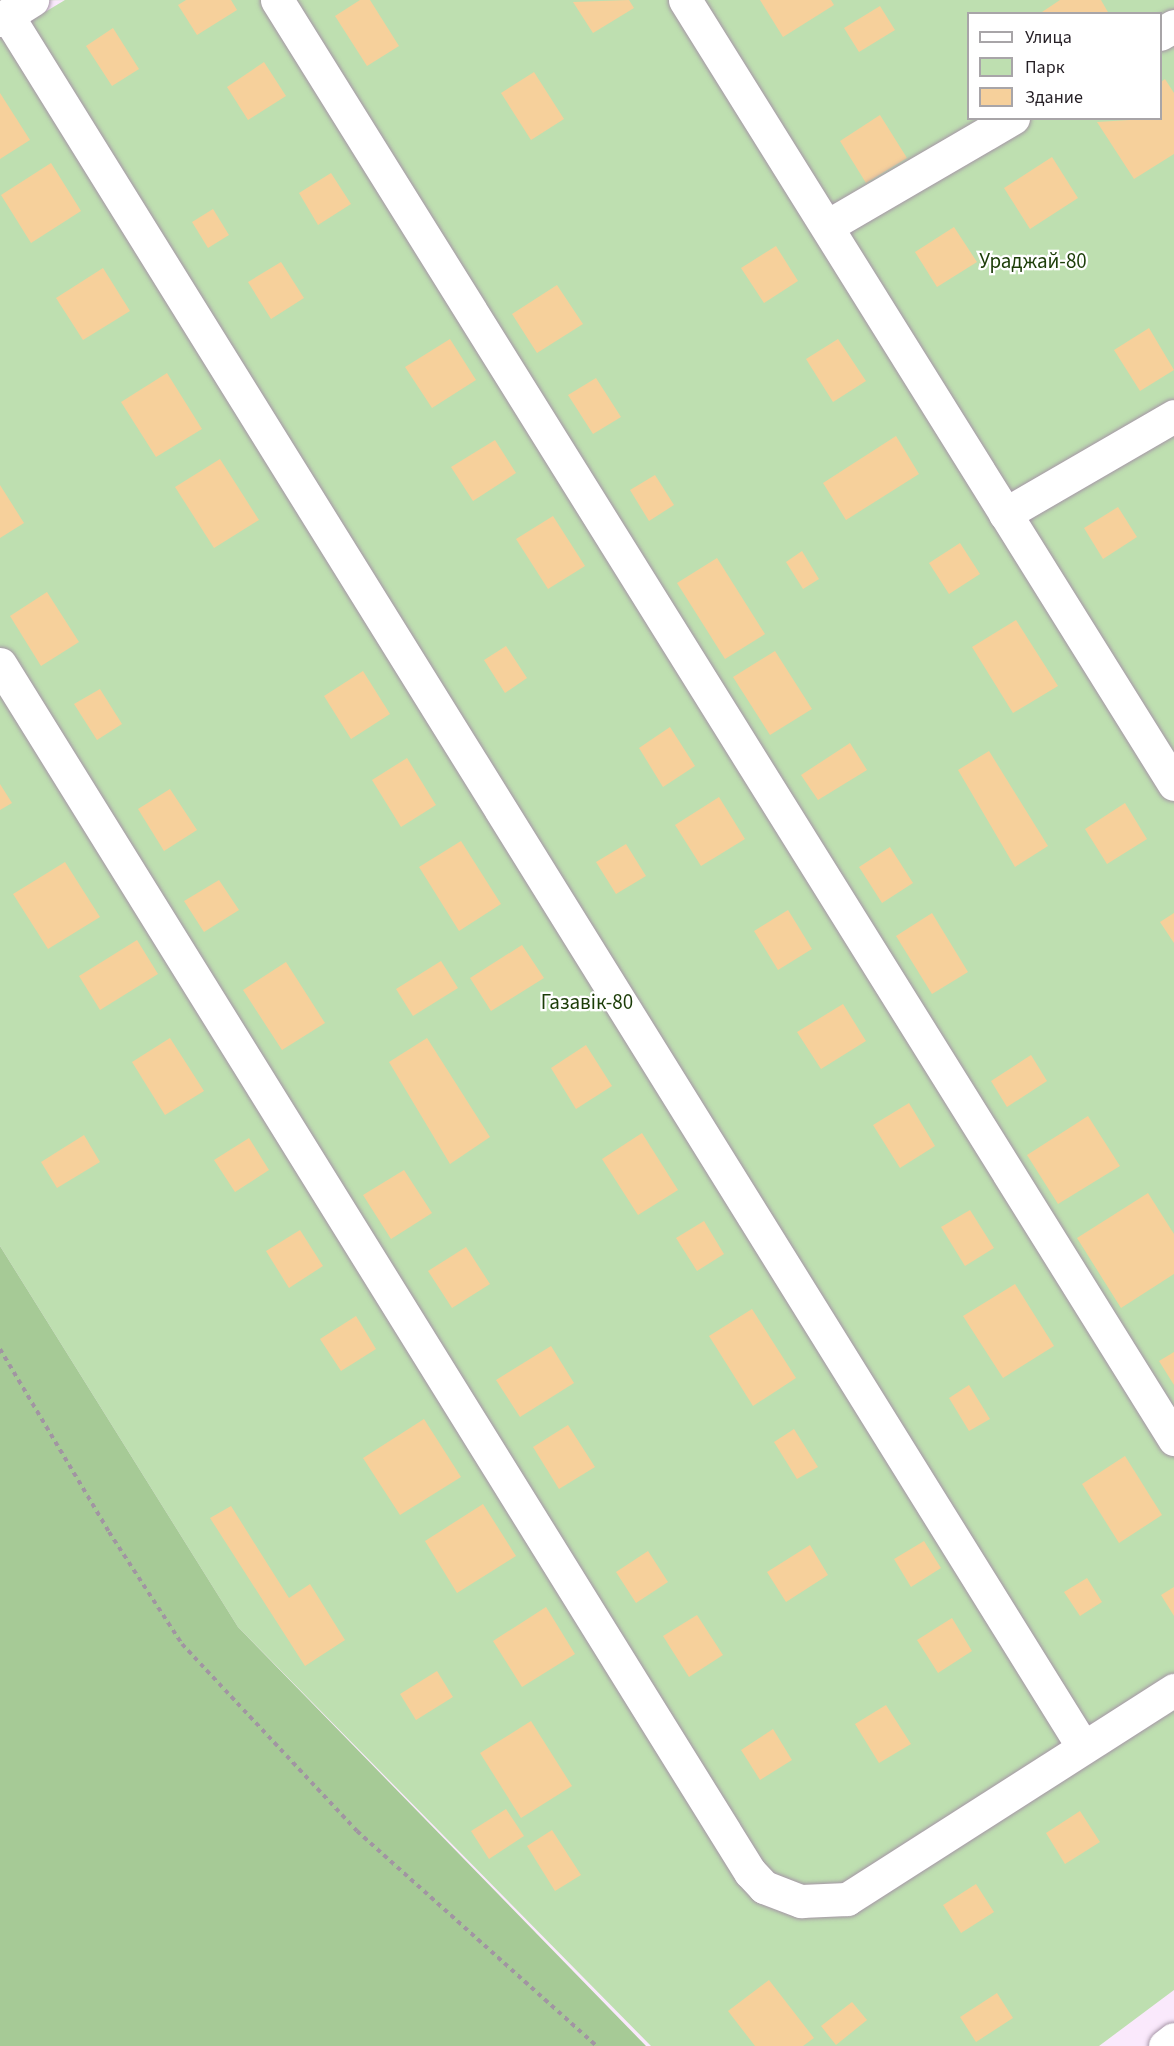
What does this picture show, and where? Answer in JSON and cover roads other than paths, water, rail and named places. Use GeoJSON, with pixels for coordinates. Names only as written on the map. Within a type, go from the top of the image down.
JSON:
{"type":"FeatureCollection","features":[{"type":"Feature","properties":{"kind":"lane"},"geometry":{"type":"LineString","coordinates":[[277,0],[1174,1439]]}},
{"type":"Feature","properties":{"kind":"lane"},"geometry":{"type":"LineString","coordinates":[[685,0],[829,225],[1005,514],[1169,765]]}},
{"type":"Feature","properties":{"kind":"lane"},"geometry":{"type":"LineString","coordinates":[[13,12],[1083,1747]]}},
{"type":"Feature","properties":{"kind":"lane"},"geometry":{"type":"LineString","coordinates":[[829,225],[1010,120]]}},
{"type":"Feature","properties":{"kind":"lane"},"geometry":{"type":"LineString","coordinates":[[1005,514],[1174,416]]}},
{"type":"Feature","properties":{"kind":"lane"},"geometry":{"type":"LineString","coordinates":[[0,664],[750,1872],[764,1887],[779,1896],[801,1902],[847,1899],[1174,1690]]}},
{"type":"Feature","properties":{"kind":"lane"},"geometry":{"type":"LineString","coordinates":[[1165,2046],[1174,2039]]}},
{"type":"Feature","properties":{"kind":"park label","name":"Ураджай-80"},"geometry":{"type":"Point","coordinates":[1033,261]}},
{"type":"Feature","properties":{"kind":"park label","name":"Газавік-80"},"geometry":{"type":"Point","coordinates":[587,1002]}}]}
